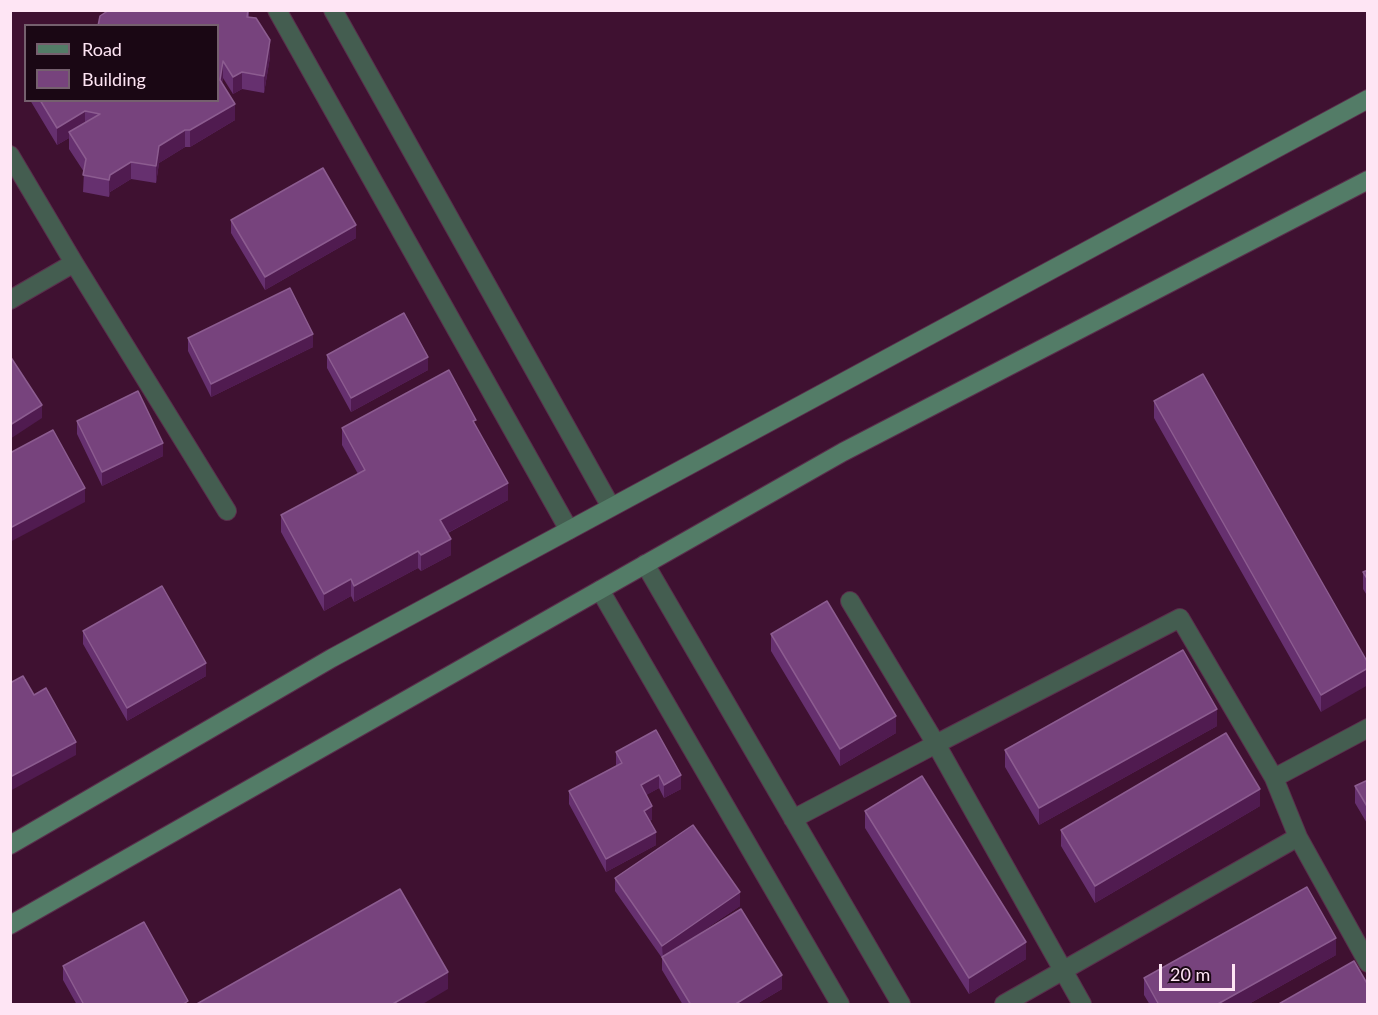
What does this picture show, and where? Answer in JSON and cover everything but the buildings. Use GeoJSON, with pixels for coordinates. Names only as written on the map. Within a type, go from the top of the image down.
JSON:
{"type":"FeatureCollection","features":[{"type":"Feature","properties":{"kind":"street"},"geometry":{"type":"LineString","coordinates":[[277,10],[569,530]]}},
{"type":"Feature","properties":{"kind":"street"},"geometry":{"type":"LineString","coordinates":[[333,10],[611,507]]}},
{"type":"Feature","properties":{"kind":"street"},"geometry":{"type":"LineString","coordinates":[[10,845],[332,658],[1368,99]]}},
{"type":"Feature","properties":{"kind":"street"},"geometry":{"type":"LineString","coordinates":[[10,155],[227,511]]}},
{"type":"Feature","properties":{"kind":"street"},"geometry":{"type":"LineString","coordinates":[[10,925],[843,452],[1368,180]]}},
{"type":"Feature","properties":{"kind":"street"},"geometry":{"type":"LineString","coordinates":[[10,300],[74,263]]}},
{"type":"Feature","properties":{"kind":"street"},"geometry":{"type":"LineString","coordinates":[[645,564],[901,1005]]}},
{"type":"Feature","properties":{"kind":"street"},"geometry":{"type":"LineString","coordinates":[[600,590],[840,1005]]}},
{"type":"Feature","properties":{"kind":"street"},"geometry":{"type":"LineString","coordinates":[[850,601],[936,744],[1082,1005]]}},
{"type":"Feature","properties":{"kind":"street"},"geometry":{"type":"LineString","coordinates":[[793,819],[1180,618],[1274,778],[1298,837],[1368,963]]}},
{"type":"Feature","properties":{"kind":"street"},"geometry":{"type":"LineString","coordinates":[[1274,778],[1368,728]]}},
{"type":"Feature","properties":{"kind":"street"},"geometry":{"type":"LineString","coordinates":[[1004,1005],[1298,837]]}}]}
